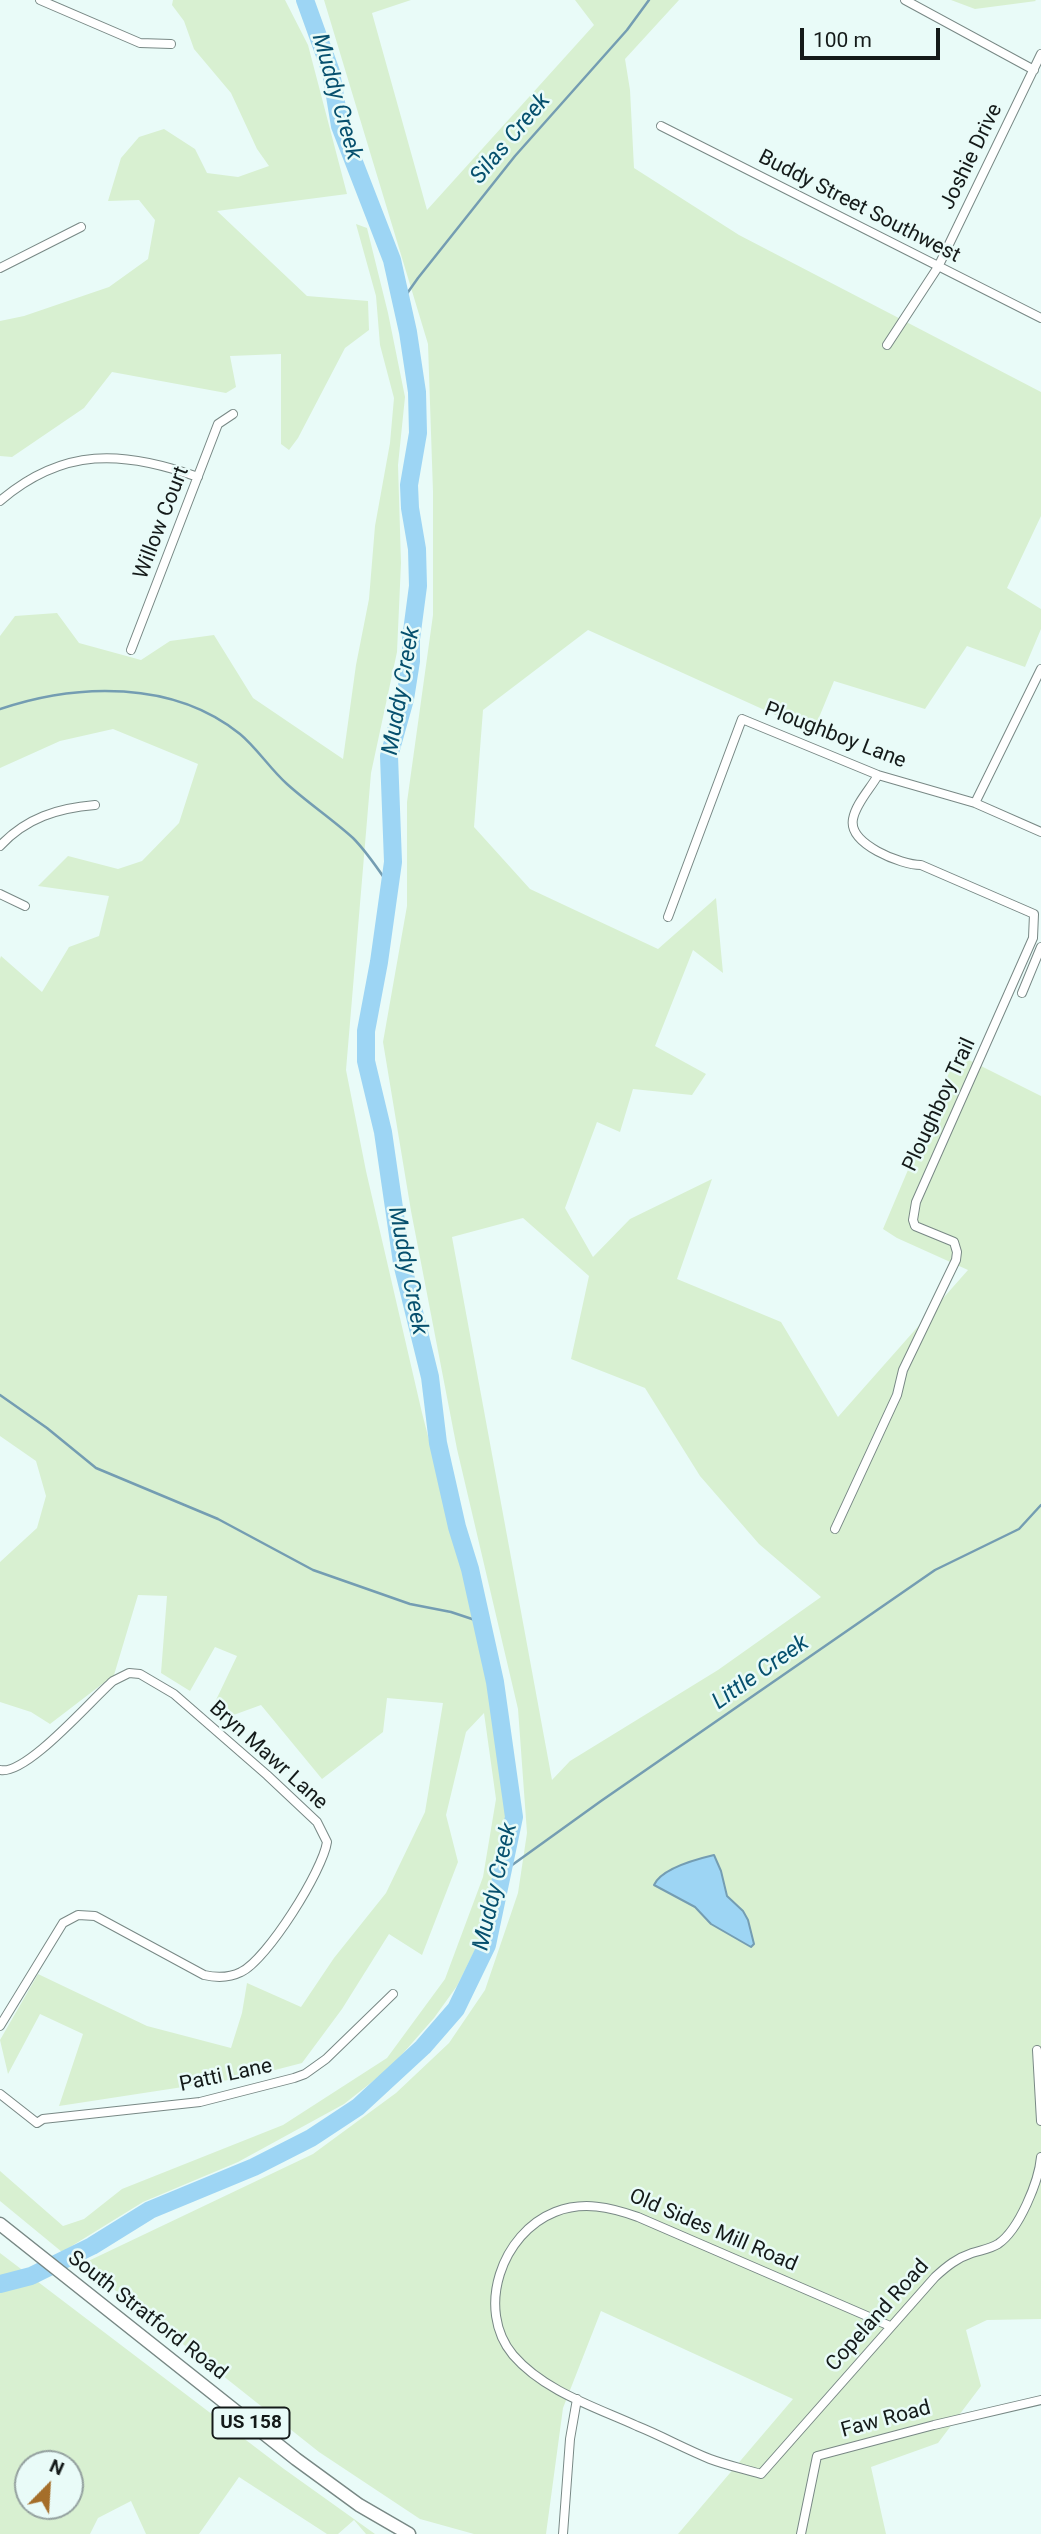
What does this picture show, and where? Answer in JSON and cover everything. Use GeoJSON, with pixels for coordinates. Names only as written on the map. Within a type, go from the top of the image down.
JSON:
{"type":"FeatureCollection","features":[{"type":"Feature","properties":{"kind":"main road","name":"South Stratford Road"},"geometry":{"type":"LineString","coordinates":[[0,2224],[309,2468],[359,2505],[409,2534]]}},
{"type":"Feature","properties":{"kind":"street"},"geometry":{"type":"LineString","coordinates":[[40,0],[140,43],[171,44]]}},
{"type":"Feature","properties":{"kind":"street"},"geometry":{"type":"LineString","coordinates":[[905,0],[1034,71]]}},
{"type":"Feature","properties":{"kind":"street","name":"Joshie Drive"},"geometry":{"type":"LineString","coordinates":[[887,345],[938,267],[1041,54]]}},
{"type":"Feature","properties":{"kind":"street","name":"Buddy Street Southwest"},"geometry":{"type":"LineString","coordinates":[[661,126],[1041,318]]}},
{"type":"Feature","properties":{"kind":"street"},"geometry":{"type":"LineString","coordinates":[[0,268],[81,227]]}},
{"type":"Feature","properties":{"kind":"street","name":"Willow Court"},"geometry":{"type":"LineString","coordinates":[[131,650],[218,424],[233,414]]}},
{"type":"Feature","properties":{"kind":"street"},"geometry":{"type":"LineString","coordinates":[[0,501],[30,478],[50,469],[99,458],[142,460],[198,477]]}},
{"type":"Feature","properties":{"kind":"street"},"geometry":{"type":"LineString","coordinates":[[975,803],[1041,669]]}},
{"type":"Feature","properties":{"kind":"street","name":"Ploughboy Lane"},"geometry":{"type":"LineString","coordinates":[[668,917],[742,719],[878,775],[975,803],[1041,832]]}},
{"type":"Feature","properties":{"kind":"street","name":"Ploughboy Trail"},"geometry":{"type":"LineString","coordinates":[[835,1529],[897,1395],[904,1370],[956,1260],[954,1242],[915,1226],[913,1220],[916,1202],[1012,988],[1035,929],[1034,914],[863,843],[855,834],[853,819],[878,775]]}},
{"type":"Feature","properties":{"kind":"street"},"geometry":{"type":"LineString","coordinates":[[0,846],[17,830],[47,813],[95,805]]}},
{"type":"Feature","properties":{"kind":"street"},"geometry":{"type":"LineString","coordinates":[[0,894],[25,906]]}},
{"type":"Feature","properties":{"kind":"street"},"geometry":{"type":"LineString","coordinates":[[1022,993],[1041,947]]}},
{"type":"Feature","properties":{"kind":"street","name":"Bryn Mawr Lane"},"geometry":{"type":"LineString","coordinates":[[0,1770],[13,1769],[32,1758],[113,1682],[129,1673],[140,1674],[174,1694],[267,1775],[317,1822],[327,1842],[321,1861],[295,1906],[264,1952],[242,1972],[225,1977],[204,1975],[94,1916],[78,1915],[63,1923],[0,2026]]}},
{"type":"Feature","properties":{"kind":"street","name":"Patti Lane"},"geometry":{"type":"LineString","coordinates":[[0,2094],[37,2123],[43,2119],[200,2102],[305,2074],[327,2059],[393,1994]]}},
{"type":"Feature","properties":{"kind":"street"},"geometry":{"type":"LineString","coordinates":[[1037,2050],[1041,2121]]}},
{"type":"Feature","properties":{"kind":"street","name":"Copeland Road"},"geometry":{"type":"LineString","coordinates":[[761,2474],[890,2326],[948,2265],[971,2253],[991,2247],[1005,2238],[1032,2193],[1039,2174],[1041,2157]]}},
{"type":"Feature","properties":{"kind":"street","name":"Old Sides Mill Road"},"geometry":{"type":"LineString","coordinates":[[761,2474],[711,2459],[577,2399],[533,2373],[511,2352],[500,2329],[495,2299],[501,2270],[514,2243],[532,2225],[555,2212],[567,2208],[596,2206],[638,2217],[890,2326]]}},
{"type":"Feature","properties":{"kind":"street"},"geometry":{"type":"LineString","coordinates":[[563,2534],[570,2439],[577,2399]]}},
{"type":"Feature","properties":{"kind":"street","name":"Faw Road"},"geometry":{"type":"LineString","coordinates":[[801,2534],[817,2456],[1041,2400]]}},
{"type":"Feature","properties":{"kind":"green space"},"geometry":{"type":"Polygon","coordinates":[[[173,0],[285,0],[308,45],[347,194],[217,211],[307,296],[368,301],[369,330],[345,348],[298,438],[289,450],[281,444],[281,354],[230,356],[236,387],[226,393],[112,372],[84,408],[12,457],[0,456],[0,321],[24,316],[109,287],[148,259],[155,220],[139,200],[108,201],[121,158],[139,137],[164,129],[195,149],[207,173],[238,177],[269,166],[257,149],[231,93],[194,49],[184,21],[172,5],[173,0]]]}},
{"type":"Feature","properties":{"kind":"green space"},"geometry":{"type":"Polygon","coordinates":[[[324,0],[411,0],[372,13],[427,210],[594,25],[575,0],[679,0],[625,59],[630,90],[634,168],[739,235],[1041,392],[1041,516],[1007,588],[1041,609],[1041,629],[1025,667],[967,646],[925,709],[834,681],[813,732],[588,630],[483,710],[474,827],[530,889],[658,949],[716,898],[723,973],[693,950],[655,1046],[706,1074],[692,1095],[633,1089],[620,1132],[597,1122],[565,1208],[593,1257],[630,1219],[712,1179],[677,1279],[781,1322],[838,1417],[968,1270],[883,1229],[957,1054],[1041,1096],[1041,2319],[987,2320],[966,2330],[981,2386],[938,2443],[871,2467],[886,2534],[678,2534],[793,2399],[601,2311],[563,2408],[546,2534],[474,2534],[420,2519],[319,2452],[82,2264],[313,2154],[396,2093],[449,2043],[485,1990],[518,1893],[527,1833],[518,1709],[457,1449],[411,1211],[383,1042],[407,906],[407,802],[433,615],[433,492],[428,344],[324,0]],[[523,1218],[452,1237],[552,1780],[570,1761],[718,1670],[821,1597],[759,1544],[700,1476],[645,1388],[571,1359],[589,1276],[523,1218]]]}},
{"type":"Feature","properties":{"kind":"green space"},"geometry":{"type":"Polygon","coordinates":[[[951,0],[1035,0],[1036,1],[975,9],[951,0]]]}},
{"type":"Feature","properties":{"kind":"green space"},"geometry":{"type":"Polygon","coordinates":[[[356,224],[367,228],[405,397],[398,465],[401,563],[397,652],[371,773],[346,1070],[366,1171],[422,1413],[473,1610],[499,1745],[509,1814],[481,1938],[457,1986],[434,2018],[391,2067],[344,2104],[238,2162],[143,2202],[62,2252],[0,2201],[0,2171],[63,2226],[84,2219],[122,2189],[283,2125],[387,2058],[445,1979],[483,1877],[496,1799],[484,1713],[466,1732],[446,1815],[458,1862],[422,1955],[389,1934],[342,2009],[302,2063],[248,2077],[59,2106],[83,2034],[40,2014],[8,2074],[0,2040],[38,1974],[147,2026],[231,2048],[242,2013],[247,1983],[301,2007],[334,1958],[386,1893],[425,1812],[443,1703],[387,1698],[383,1732],[322,1779],[261,1705],[228,1717],[216,1700],[237,1656],[215,1647],[190,1691],[161,1673],[167,1596],[138,1595],[114,1675],[50,1724],[31,1712],[0,1702],[0,1562],[37,1528],[46,1496],[36,1461],[0,1436],[0,959],[1,956],[42,992],[69,947],[99,936],[109,896],[38,886],[68,856],[118,869],[142,861],[179,823],[198,764],[113,729],[60,741],[0,768],[0,636],[15,616],[57,613],[79,643],[141,660],[170,641],[214,635],[253,698],[343,759],[356,665],[369,599],[375,526],[390,443],[394,398],[380,345],[376,296],[356,224]]]}},
{"type":"Feature","properties":{"kind":"green space"},"geometry":{"type":"Polygon","coordinates":[[[0,2253],[284,2469],[375,2534],[366,2534],[354,2520],[338,2534],[327,2534],[239,2477],[199,2534],[146,2534],[131,2501],[98,2518],[90,2534],[0,2534],[0,2253]]]}},
{"type":"Feature","properties":{"kind":"water"},"geometry":{"type":"Polygon","coordinates":[[[714,1855],[727,1896],[743,1911],[748,1920],[754,1944],[751,1947],[711,1924],[695,1907],[654,1885],[672,1870],[714,1855]]]}},
{"type":"Feature","properties":{"kind":"waterway","name":"Muddy Creek"},"geometry":{"type":"LineString","coordinates":[[0,2284],[31,2276],[92,2246],[150,2210],[254,2167],[311,2138],[358,2107],[423,2047],[456,2009],[487,1945],[514,1817],[495,1682],[438,1443],[430,1377],[402,1263],[383,1132],[366,1061],[366,1031],[393,862],[389,756],[405,699],[418,586],[417,549],[409,485],[418,433],[417,392],[408,332],[392,260],[340,126],[331,72],[305,0]]}},
{"type":"Feature","properties":{"kind":"waterway","name":"Silas Creek"},"geometry":{"type":"LineString","coordinates":[[401,302],[515,156],[627,30],[649,0]]}},
{"type":"Feature","properties":{"kind":"waterway"},"geometry":{"type":"LineString","coordinates":[[0,709],[61,694],[124,692],[155,696],[214,716],[240,734],[287,784],[353,838],[389,885]]}},
{"type":"Feature","properties":{"kind":"waterway"},"geometry":{"type":"LineString","coordinates":[[0,1395],[47,1428],[96,1468],[218,1519],[313,1570],[410,1604],[451,1612],[481,1622]]}},
{"type":"Feature","properties":{"kind":"waterway","name":"Little Creek"},"geometry":{"type":"LineString","coordinates":[[501,1873],[935,1570],[1019,1529],[1041,1505]]}}]}
